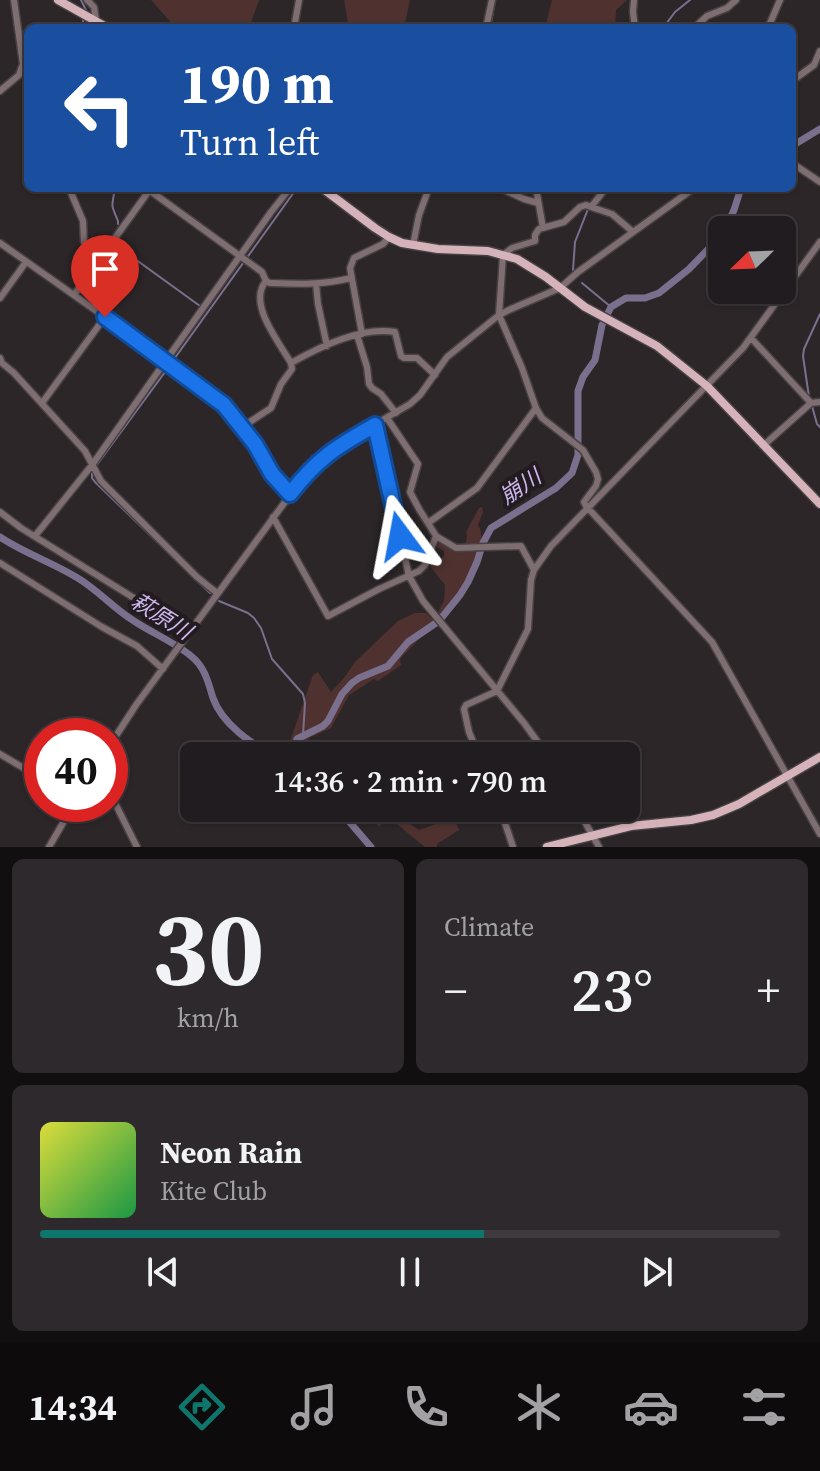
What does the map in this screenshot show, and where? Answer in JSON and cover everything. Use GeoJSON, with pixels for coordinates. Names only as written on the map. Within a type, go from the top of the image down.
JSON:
{"type":"FeatureCollection","features":[{"type":"Feature","properties":{"kind":"main road"},"geometry":{"type":"LineString","coordinates":[[58,0],[101,24]]}},
{"type":"Feature","properties":{"kind":"main road"},"geometry":{"type":"LineString","coordinates":[[327,192],[389,237],[413,245],[488,251],[517,259],[585,307],[664,350],[707,386],[820,504]]}},
{"type":"Feature","properties":{"kind":"main road"},"geometry":{"type":"LineString","coordinates":[[547,847],[631,826],[713,815],[739,804],[820,757]]}},
{"type":"Feature","properties":{"kind":"street"},"geometry":{"type":"LineString","coordinates":[[0,91],[19,75],[23,59],[14,0]]}},
{"type":"Feature","properties":{"kind":"street"},"geometry":{"type":"LineString","coordinates":[[87,0],[94,7],[96,21]]}},
{"type":"Feature","properties":{"kind":"street"},"geometry":{"type":"LineString","coordinates":[[295,24],[299,0]]}},
{"type":"Feature","properties":{"kind":"street"},"geometry":{"type":"LineString","coordinates":[[487,24],[492,0]]}},
{"type":"Feature","properties":{"kind":"street"},"geometry":{"type":"LineString","coordinates":[[634,0],[634,24]]}},
{"type":"Feature","properties":{"kind":"street"},"geometry":{"type":"LineString","coordinates":[[698,24],[736,0]]}},
{"type":"Feature","properties":{"kind":"street"},"geometry":{"type":"LineString","coordinates":[[770,24],[780,0]]}},
{"type":"Feature","properties":{"kind":"street"},"geometry":{"type":"LineString","coordinates":[[796,78],[814,65],[820,51]]}},
{"type":"Feature","properties":{"kind":"street"},"geometry":{"type":"LineString","coordinates":[[21,69],[24,73]]}},
{"type":"Feature","properties":{"kind":"street"},"geometry":{"type":"LineString","coordinates":[[796,166],[820,182]]}},
{"type":"Feature","properties":{"kind":"street"},"geometry":{"type":"LineString","coordinates":[[71,192],[83,221],[84,242],[103,254]]}},
{"type":"Feature","properties":{"kind":"street"},"geometry":{"type":"LineString","coordinates":[[74,295],[148,192]]}},
{"type":"Feature","properties":{"kind":"street"},"geometry":{"type":"LineString","coordinates":[[154,192],[262,272],[270,283],[316,284],[351,278]]}},
{"type":"Feature","properties":{"kind":"street"},"geometry":{"type":"LineString","coordinates":[[35,536],[94,468],[244,258],[287,192]]}},
{"type":"Feature","properties":{"kind":"street"},"geometry":{"type":"LineString","coordinates":[[413,245],[427,192]]}},
{"type":"Feature","properties":{"kind":"street"},"geometry":{"type":"LineString","coordinates":[[509,192],[538,203]]}},
{"type":"Feature","properties":{"kind":"street"},"geometry":{"type":"LineString","coordinates":[[537,192],[543,228]]}},
{"type":"Feature","properties":{"kind":"street"},"geometry":{"type":"LineString","coordinates":[[591,207],[603,192]]}},
{"type":"Feature","properties":{"kind":"street"},"geometry":{"type":"LineString","coordinates":[[128,718],[290,494],[323,457],[420,395],[452,352],[499,315],[560,288],[688,192]]}},
{"type":"Feature","properties":{"kind":"street"},"geometry":{"type":"LineString","coordinates":[[633,232],[612,214],[586,205],[564,222],[543,228],[537,232],[535,241],[512,248],[503,255],[499,315],[542,418],[583,450],[598,479],[584,502],[712,642],[820,834]]}},
{"type":"Feature","properties":{"kind":"street"},"geometry":{"type":"LineString","coordinates":[[389,237],[383,244],[354,258],[350,268],[369,384],[396,413]]}},
{"type":"Feature","properties":{"kind":"street"},"geometry":{"type":"LineString","coordinates":[[473,742],[464,709],[466,705],[497,691],[528,629],[534,570],[558,538],[751,338],[820,242]]}},
{"type":"Feature","properties":{"kind":"street"},"geometry":{"type":"LineString","coordinates":[[0,243],[224,405],[255,444],[267,468],[290,494]]}},
{"type":"Feature","properties":{"kind":"street"},"geometry":{"type":"LineString","coordinates":[[0,298],[26,262]]}},
{"type":"Feature","properties":{"kind":"street"},"geometry":{"type":"LineString","coordinates":[[242,427],[271,408],[281,384],[292,369],[260,308],[262,286],[266,281]]}},
{"type":"Feature","properties":{"kind":"street"},"geometry":{"type":"LineString","coordinates":[[316,284],[327,346]]}},
{"type":"Feature","properties":{"kind":"street"},"geometry":{"type":"LineString","coordinates":[[42,403],[105,317]]}},
{"type":"Feature","properties":{"kind":"street"},"geometry":{"type":"LineString","coordinates":[[291,363],[359,334],[390,331],[395,332],[401,356],[417,358],[435,375]]}},
{"type":"Feature","properties":{"kind":"street"},"geometry":{"type":"LineString","coordinates":[[751,338],[811,403]]}},
{"type":"Feature","properties":{"kind":"street"},"geometry":{"type":"LineString","coordinates":[[0,358],[85,451],[106,486],[217,593]]}},
{"type":"Feature","properties":{"kind":"street"},"geometry":{"type":"LineString","coordinates":[[764,445],[811,403],[820,402]]}},
{"type":"Feature","properties":{"kind":"street"},"geometry":{"type":"LineString","coordinates":[[428,523],[477,488],[536,408]]}},
{"type":"Feature","properties":{"kind":"street"},"geometry":{"type":"LineString","coordinates":[[387,418],[418,464],[410,492],[436,536],[456,548],[521,546],[534,570]]}},
{"type":"Feature","properties":{"kind":"street"},"geometry":{"type":"LineString","coordinates":[[375,425],[409,576],[417,592],[538,742]]}},
{"type":"Feature","properties":{"kind":"street"},"geometry":{"type":"LineString","coordinates":[[0,512],[171,621],[192,627]]}},
{"type":"Feature","properties":{"kind":"street"},"geometry":{"type":"LineString","coordinates":[[273,517],[328,616],[419,571],[425,565],[436,536]]}},
{"type":"Feature","properties":{"kind":"street"},"geometry":{"type":"LineString","coordinates":[[0,563],[137,646],[165,667]]}},
{"type":"Feature","properties":{"kind":"street"},"geometry":{"type":"LineString","coordinates":[[0,754],[24,768]]}},
{"type":"Feature","properties":{"kind":"street"},"geometry":{"type":"LineString","coordinates":[[49,847],[64,822]]}},
{"type":"Feature","properties":{"kind":"street"},"geometry":{"type":"LineString","coordinates":[[124,822],[137,847]]}},
{"type":"Feature","properties":{"kind":"street"},"geometry":{"type":"LineString","coordinates":[[505,822],[513,847]]}},
{"type":"Feature","properties":{"kind":"street"},"geometry":{"type":"LineString","coordinates":[[585,822],[599,847]]}},
{"type":"Feature","properties":{"kind":"shaded area"},"geometry":{"type":"Polygon","coordinates":[[[151,0],[259,0],[250,24],[172,24],[151,0]]]}},
{"type":"Feature","properties":{"kind":"shaded area"},"geometry":{"type":"Polygon","coordinates":[[[344,0],[410,0],[405,24],[348,24],[344,0]]]}},
{"type":"Feature","properties":{"kind":"shaded area"},"geometry":{"type":"Polygon","coordinates":[[[552,0],[627,0],[616,10],[615,24],[546,24],[552,0]]]}},
{"type":"Feature","properties":{"kind":"shaded area"},"geometry":{"type":"Polygon","coordinates":[[[482,507],[478,525],[481,547],[477,560],[464,588],[442,620],[437,614],[444,601],[445,585],[429,565],[432,559],[444,555],[444,551],[437,547],[440,540],[461,546],[466,542],[466,532],[482,507]]]}},
{"type":"Feature","properties":{"kind":"shaded area"},"geometry":{"type":"Polygon","coordinates":[[[415,613],[426,613],[438,625],[400,659],[401,665],[349,695],[331,728],[306,742],[290,742],[313,675],[318,672],[331,692],[355,662],[398,621],[415,613]]]}},
{"type":"Feature","properties":{"kind":"shaded area"},"geometry":{"type":"Polygon","coordinates":[[[394,822],[407,822],[419,830],[441,822],[456,822],[459,830],[437,847],[425,847],[394,822]]]}},
{"type":"Feature","properties":{"kind":"waterway"},"geometry":{"type":"LineString","coordinates":[[81,0],[86,10]]}},
{"type":"Feature","properties":{"kind":"waterway"},"geometry":{"type":"LineString","coordinates":[[491,24],[495,0]]}},
{"type":"Feature","properties":{"kind":"waterway"},"geometry":{"type":"LineString","coordinates":[[666,24],[690,0]]}},
{"type":"Feature","properties":{"kind":"waterway"},"geometry":{"type":"LineString","coordinates":[[83,20],[84,24]]}},
{"type":"Feature","properties":{"kind":"waterway","name":"崩川"},"geometry":{"type":"LineString","coordinates":[[796,144],[820,129]]}},
{"type":"Feature","properties":{"kind":"waterway"},"geometry":{"type":"LineString","coordinates":[[114,192],[112,205],[118,224]]}},
{"type":"Feature","properties":{"kind":"waterway"},"geometry":{"type":"LineString","coordinates":[[172,362],[294,192]]}},
{"type":"Feature","properties":{"kind":"waterway"},"geometry":{"type":"LineString","coordinates":[[593,200],[598,192]]}},
{"type":"Feature","properties":{"kind":"waterway","name":"崩川"},"geometry":{"type":"LineString","coordinates":[[731,216],[740,192]]}},
{"type":"Feature","properties":{"kind":"waterway"},"geometry":{"type":"LineString","coordinates":[[573,270],[575,242],[588,209]]}},
{"type":"Feature","properties":{"kind":"waterway"},"geometry":{"type":"LineString","coordinates":[[117,246],[200,306]]}},
{"type":"Feature","properties":{"kind":"waterway","name":"崩川"},"geometry":{"type":"LineString","coordinates":[[296,742],[328,721],[342,694],[352,683],[388,666],[408,642],[439,621],[468,582],[491,528],[556,488],[572,473],[578,455],[578,391],[595,360],[602,325],[611,307],[626,298],[645,298],[659,293],[708,249]]}},
{"type":"Feature","properties":{"kind":"waterway"},"geometry":{"type":"LineString","coordinates":[[582,283],[611,307]]}},
{"type":"Feature","properties":{"kind":"waterway"},"geometry":{"type":"LineString","coordinates":[[809,397],[803,356],[820,314]]}},
{"type":"Feature","properties":{"kind":"waterway"},"geometry":{"type":"LineString","coordinates":[[96,466],[168,368]]}},
{"type":"Feature","properties":{"kind":"waterway"},"geometry":{"type":"LineString","coordinates":[[812,406],[820,427]]}},
{"type":"Feature","properties":{"kind":"waterway"},"geometry":{"type":"LineString","coordinates":[[92,471],[95,482],[210,593]]}},
{"type":"Feature","properties":{"kind":"waterway","name":"萩原川"},"geometry":{"type":"LineString","coordinates":[[0,537],[76,577],[126,616],[196,660],[223,716],[252,742]]}},
{"type":"Feature","properties":{"kind":"waterway"},"geometry":{"type":"LineString","coordinates":[[219,601],[254,618],[272,659],[303,694],[303,735]]}},
{"type":"Feature","properties":{"kind":"waterway","name":"萩原川"},"geometry":{"type":"LineString","coordinates":[[350,822],[371,847]]}},
{"type":"Feature","properties":{"kind":"route"},"geometry":{"type":"LineString","coordinates":[[105,317],[224,405],[255,444],[267,468],[290,494],[323,457],[375,425],[400,536]]}}]}
